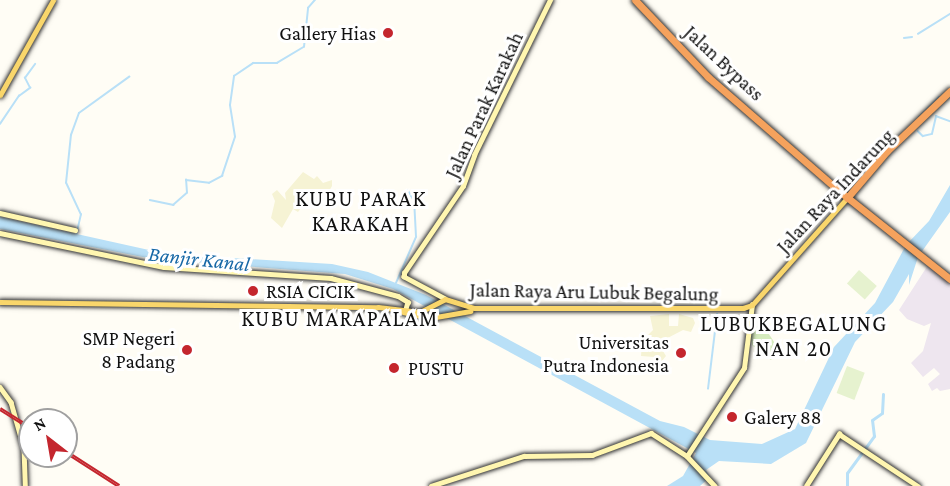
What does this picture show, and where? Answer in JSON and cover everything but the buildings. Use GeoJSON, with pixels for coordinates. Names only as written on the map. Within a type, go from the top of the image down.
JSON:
{"type":"FeatureCollection","features":[{"type":"Feature","properties":{"kind":"highway","name":"Jalan Bypass"},"geometry":{"type":"LineString","coordinates":[[637,0],[682,49],[810,164]]}},
{"type":"Feature","properties":{"kind":"highway"},"geometry":{"type":"LineString","coordinates":[[637,0],[692,63],[810,164],[950,277]]}},
{"type":"Feature","properties":{"kind":"highway","name":"Jalan Raya Indarung"},"geometry":{"type":"LineString","coordinates":[[850,197],[891,151],[950,93]]}},
{"type":"Feature","properties":{"kind":"highway"},"geometry":{"type":"LineString","coordinates":[[850,197],[863,210],[906,240]]}},
{"type":"Feature","properties":{"kind":"main road"},"geometry":{"type":"LineString","coordinates":[[0,93],[53,0]]}},
{"type":"Feature","properties":{"kind":"main road","name":"Jalan Raya Indarung"},"geometry":{"type":"LineString","coordinates":[[748,309],[850,197]]}},
{"type":"Feature","properties":{"kind":"main road"},"geometry":{"type":"LineString","coordinates":[[0,304],[388,308],[424,312],[443,300]]}},
{"type":"Feature","properties":{"kind":"main road","name":"Jalan Raya Aru Lubuk Begalung"},"geometry":{"type":"LineString","coordinates":[[443,300],[464,307],[523,309],[748,309]]}},
{"type":"Feature","properties":{"kind":"main road","name":"Jalan Raya Aru Lubuk Begalung"},"geometry":{"type":"LineString","coordinates":[[388,308],[422,318],[438,318],[466,310],[523,309]]}},
{"type":"Feature","properties":{"kind":"street","name":"Jalan Parak Karakah"},"geometry":{"type":"LineString","coordinates":[[443,300],[404,277],[420,249],[463,186],[474,154],[550,0]]}},
{"type":"Feature","properties":{"kind":"street"},"geometry":{"type":"LineString","coordinates":[[0,213],[75,230]]}},
{"type":"Feature","properties":{"kind":"street"},"geometry":{"type":"LineString","coordinates":[[0,233],[164,267],[331,278],[398,296],[408,302],[406,309]]}},
{"type":"Feature","properties":{"kind":"street"},"geometry":{"type":"LineString","coordinates":[[689,455],[700,432],[744,369],[750,349],[748,309]]}},
{"type":"Feature","properties":{"kind":"street"},"geometry":{"type":"LineString","coordinates":[[0,387],[11,402],[24,448],[25,486]]}},
{"type":"Feature","properties":{"kind":"street"},"geometry":{"type":"LineString","coordinates":[[431,486],[524,456],[586,456],[651,433],[689,455],[712,484]]}},
{"type":"Feature","properties":{"kind":"street"},"geometry":{"type":"LineString","coordinates":[[806,486],[839,434],[867,450],[918,486]]}},
{"type":"Feature","properties":{"kind":"shaded area"},"geometry":{"type":"Polygon","coordinates":[[[303,172],[314,179],[317,176],[323,183],[332,180],[332,186],[321,205],[316,203],[318,192],[306,193],[301,208],[298,212],[293,209],[282,228],[271,218],[275,201],[272,194],[277,190],[286,200],[285,193],[303,172]]]}},
{"type":"Feature","properties":{"kind":"shaded area"},"geometry":{"type":"Polygon","coordinates":[[[928,265],[950,283],[950,389],[940,391],[937,388],[932,391],[928,384],[940,374],[934,368],[923,377],[911,363],[923,351],[931,323],[924,326],[907,319],[899,310],[928,265]]]}},
{"type":"Feature","properties":{"kind":"shaded area"},"geometry":{"type":"Polygon","coordinates":[[[669,314],[669,326],[678,326],[679,314],[693,318],[695,323],[691,332],[683,330],[658,343],[666,356],[661,362],[654,357],[641,356],[642,341],[653,330],[650,316],[669,314]]]}},
{"type":"Feature","properties":{"kind":"green space"},"geometry":{"type":"Polygon","coordinates":[[[859,270],[877,286],[865,299],[847,283],[859,270]]]}},
{"type":"Feature","properties":{"kind":"green space"},"geometry":{"type":"Polygon","coordinates":[[[761,322],[778,348],[771,360],[752,345],[750,334],[761,322]]]}},
{"type":"Feature","properties":{"kind":"green space"},"geometry":{"type":"Polygon","coordinates":[[[847,366],[865,373],[854,400],[837,393],[847,366]]]}},
{"type":"Feature","properties":{"kind":"water","name":"Banjir Kanal"},"geometry":{"type":"Polygon","coordinates":[[[950,185],[950,212],[918,257],[909,285],[909,274],[893,302],[855,342],[806,443],[771,464],[719,461],[706,470],[710,477],[700,486],[667,486],[683,476],[696,453],[393,289],[345,274],[153,259],[0,229],[0,217],[167,254],[332,264],[368,272],[426,295],[660,421],[684,427],[710,440],[762,444],[795,429],[834,347],[875,303],[906,245],[929,221],[950,185]]]}},
{"type":"Feature","properties":{"kind":"waterway"},"geometry":{"type":"LineString","coordinates":[[150,200],[173,205],[187,193],[186,180],[209,183],[222,176],[235,137],[230,105],[234,76],[253,63],[277,63],[304,47],[308,8],[315,0]]}},
{"type":"Feature","properties":{"kind":"waterway"},"geometry":{"type":"LineString","coordinates":[[918,34],[950,14]]}},
{"type":"Feature","properties":{"kind":"waterway"},"geometry":{"type":"LineString","coordinates":[[904,38],[912,37]]}},
{"type":"Feature","properties":{"kind":"waterway"},"geometry":{"type":"LineString","coordinates":[[0,124],[19,96],[30,88],[25,78],[35,64]]}},
{"type":"Feature","properties":{"kind":"waterway"},"geometry":{"type":"LineString","coordinates":[[76,236],[81,215],[66,183],[71,135],[79,113],[129,77]]}},
{"type":"Feature","properties":{"kind":"waterway"},"geometry":{"type":"LineString","coordinates":[[919,117],[939,97]]}},
{"type":"Feature","properties":{"kind":"waterway"},"geometry":{"type":"LineString","coordinates":[[918,131],[923,136],[932,134],[936,116],[950,121]]}},
{"type":"Feature","properties":{"kind":"waterway"},"geometry":{"type":"LineString","coordinates":[[396,283],[416,237],[414,201],[408,191]]}},
{"type":"Feature","properties":{"kind":"waterway"},"geometry":{"type":"LineString","coordinates":[[708,389],[717,315]]}},
{"type":"Feature","properties":{"kind":"waterway"},"geometry":{"type":"LineString","coordinates":[[847,486],[847,473],[874,436],[872,420],[882,413],[883,394]]}},
{"type":"Feature","properties":{"kind":"railway"},"geometry":{"type":"LineString","coordinates":[[0,409],[18,420]]}},
{"type":"Feature","properties":{"kind":"railway"},"geometry":{"type":"LineString","coordinates":[[78,460],[119,486]]}},
{"type":"Feature","properties":{"kind":"place","name":"Gallery Hias"},"geometry":{"type":"Point","coordinates":[388,33]}},
{"type":"Feature","properties":{"kind":"place","name":"RSIA CICIK"},"geometry":{"type":"Point","coordinates":[253,291]}},
{"type":"Feature","properties":{"kind":"place","name":"SMP Negeri 8 Padang"},"geometry":{"type":"Point","coordinates":[187,350]}},
{"type":"Feature","properties":{"kind":"place","name":"Universitas Putra Indonesia"},"geometry":{"type":"Point","coordinates":[681,353]}},
{"type":"Feature","properties":{"kind":"place","name":"PUSTU"},"geometry":{"type":"Point","coordinates":[394,368]}},
{"type":"Feature","properties":{"kind":"place","name":"Galery 88"},"geometry":{"type":"Point","coordinates":[732,417]}},
{"type":"Feature","properties":{"kind":"district","name":"KUBU PARAK KARAKAH"},"geometry":{"type":"Point","coordinates":[361,210]}},
{"type":"Feature","properties":{"kind":"district","name":"KUBU MARAPALAM"},"geometry":{"type":"Point","coordinates":[340,319]}},
{"type":"Feature","properties":{"kind":"district","name":"LUBUKBEGALUNG NAN 20"},"geometry":{"type":"Point","coordinates":[794,336]}}]}
